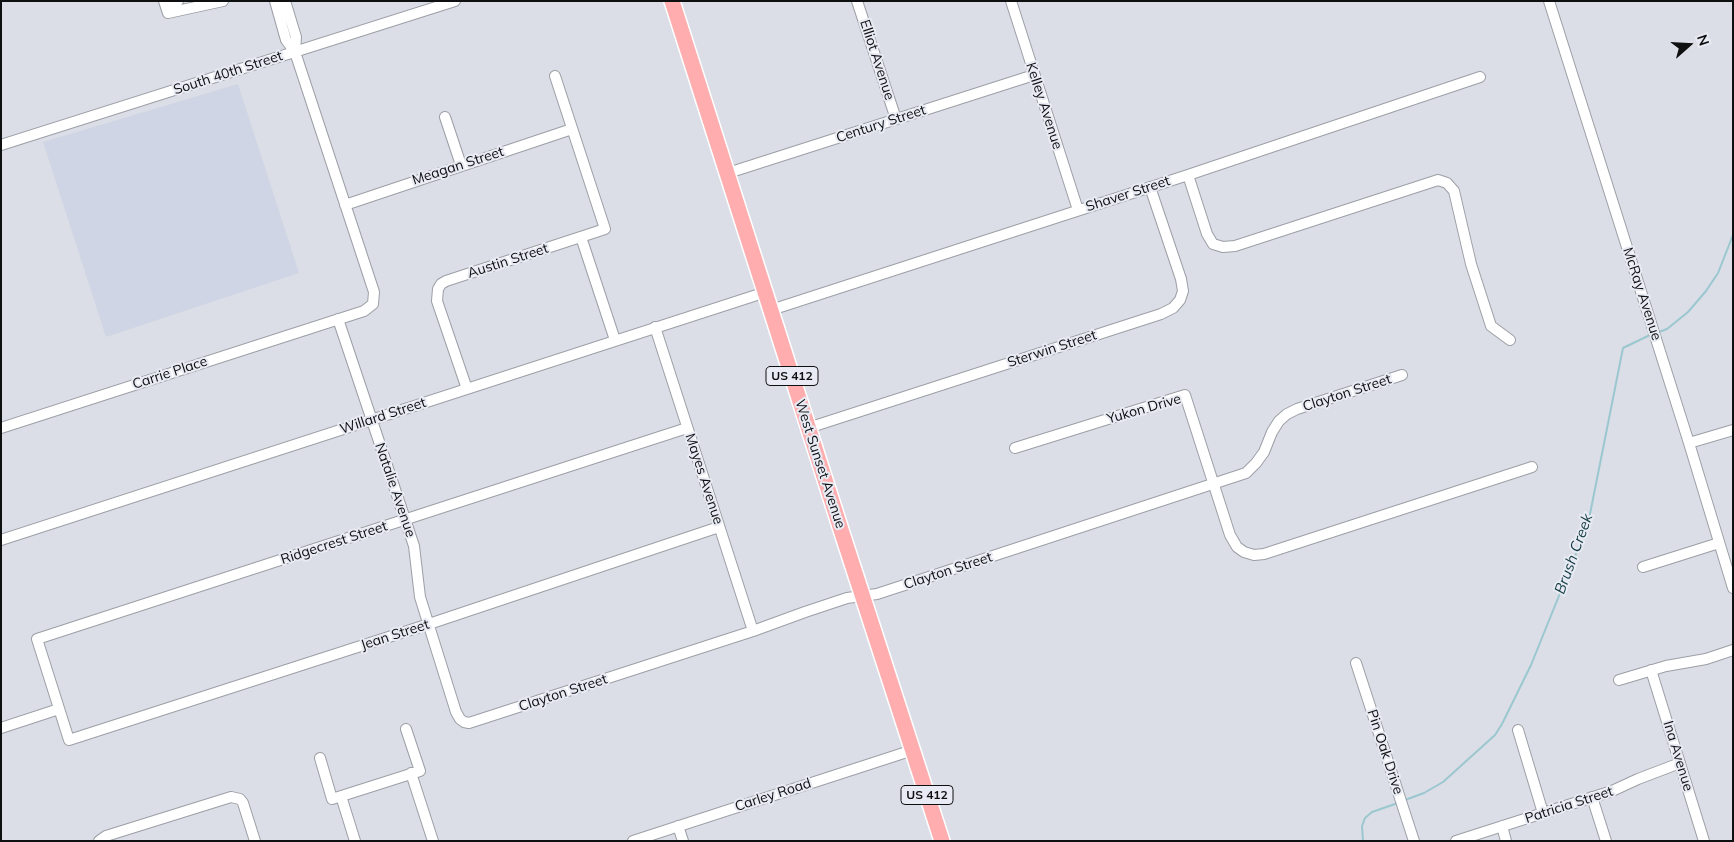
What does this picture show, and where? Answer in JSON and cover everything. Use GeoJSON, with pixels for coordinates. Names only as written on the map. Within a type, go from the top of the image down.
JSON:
{"type":"FeatureCollection","features":[{"type":"Feature","properties":{"kind":"highway","name":"West Sunset Avenue"},"geometry":{"type":"LineString","coordinates":[[672,1],[942,841]]}},
{"type":"Feature","properties":{"kind":"street"},"geometry":{"type":"LineString","coordinates":[[178,1],[165,2],[168,13],[222,1]]}},
{"type":"Feature","properties":{"kind":"street"},"geometry":{"type":"LineString","coordinates":[[274,1],[286,40],[295,52],[374,292],[373,304],[364,311],[338,319]]}},
{"type":"Feature","properties":{"kind":"street"},"geometry":{"type":"LineString","coordinates":[[285,1],[296,36],[295,52]]}},
{"type":"Feature","properties":{"kind":"street","name":"South 40th Street"},"geometry":{"type":"LineString","coordinates":[[1,145],[455,1]]}},
{"type":"Feature","properties":{"kind":"street","name":"Elliot Avenue"},"geometry":{"type":"LineString","coordinates":[[858,1],[896,119]]}},
{"type":"Feature","properties":{"kind":"street","name":"Kelley Avenue"},"geometry":{"type":"LineString","coordinates":[[1011,1],[1078,210]]}},
{"type":"Feature","properties":{"kind":"street","name":"McRay Avenue"},"geometry":{"type":"LineString","coordinates":[[1549,1],[1733,588]]}},
{"type":"Feature","properties":{"kind":"street","name":"Century Street"},"geometry":{"type":"LineString","coordinates":[[728,173],[1034,75]]}},
{"type":"Feature","properties":{"kind":"street"},"geometry":{"type":"LineString","coordinates":[[555,76],[605,229],[581,237],[615,340]]}},
{"type":"Feature","properties":{"kind":"street"},"geometry":{"type":"LineString","coordinates":[[1188,176],[1480,77]]}},
{"type":"Feature","properties":{"kind":"street"},"geometry":{"type":"LineString","coordinates":[[445,117],[461,165]]}},
{"type":"Feature","properties":{"kind":"street","name":"Meagan Street"},"geometry":{"type":"LineString","coordinates":[[345,205],[572,129]]}},
{"type":"Feature","properties":{"kind":"street","name":"Shaver Street"},"geometry":{"type":"LineString","coordinates":[[772,310],[1188,176],[1207,234],[1213,244],[1223,247],[1244,243],[1438,180],[1447,183],[1454,191],[1471,264],[1491,326],[1510,340]]}},
{"type":"Feature","properties":{"kind":"street","name":"Sterwin Street"},"geometry":{"type":"LineString","coordinates":[[808,428],[1154,316],[1173,308],[1180,300],[1183,291],[1181,279],[1150,187]]}},
{"type":"Feature","properties":{"kind":"street","name":"Austin Street"},"geometry":{"type":"LineString","coordinates":[[467,388],[437,301],[438,289],[446,282],[581,237]]}},
{"type":"Feature","properties":{"kind":"street","name":"Willard Street"},"geometry":{"type":"LineString","coordinates":[[1,540],[766,292]]}},
{"type":"Feature","properties":{"kind":"street","name":"Natalie Avenue"},"geometry":{"type":"LineString","coordinates":[[338,319],[414,546],[418,584],[429,624],[456,712],[464,722]]}},
{"type":"Feature","properties":{"kind":"street","name":"Carrie Place"},"geometry":{"type":"LineString","coordinates":[[1,428],[338,319]]}},
{"type":"Feature","properties":{"kind":"street","name":"Mayes Avenue"},"geometry":{"type":"LineString","coordinates":[[655,327],[753,631]]}},
{"type":"Feature","properties":{"kind":"street","name":"Clayton Street"},"geometry":{"type":"LineString","coordinates":[[464,722],[475,721],[753,631],[847,598],[887,591],[1246,473],[1264,452],[1272,432],[1279,421],[1297,408],[1402,375]]}},
{"type":"Feature","properties":{"kind":"street","name":"Yukon Drive"},"geometry":{"type":"LineString","coordinates":[[1015,448],[1185,395],[1214,484]]}},
{"type":"Feature","properties":{"kind":"street","name":"Ridgecrest Street"},"geometry":{"type":"LineString","coordinates":[[59,709],[37,639],[687,428]]}},
{"type":"Feature","properties":{"kind":"street"},"geometry":{"type":"LineString","coordinates":[[1689,444],[1733,430]]}},
{"type":"Feature","properties":{"kind":"street"},"geometry":{"type":"LineString","coordinates":[[1214,484],[1230,535],[1237,547],[1244,552],[1254,555],[1264,554],[1532,467]]}},
{"type":"Feature","properties":{"kind":"street","name":"Jean Street"},"geometry":{"type":"LineString","coordinates":[[59,709],[70,740],[429,624],[719,527]]}},
{"type":"Feature","properties":{"kind":"street"},"geometry":{"type":"LineString","coordinates":[[1643,567],[1719,543]]}},
{"type":"Feature","properties":{"kind":"street"},"geometry":{"type":"LineString","coordinates":[[1619,680],[1678,663],[1706,659],[1733,650]]}},
{"type":"Feature","properties":{"kind":"street","name":"Pin Oak Drive"},"geometry":{"type":"LineString","coordinates":[[1356,663],[1414,841]]}},
{"type":"Feature","properties":{"kind":"street","name":"Ina Avenue"},"geometry":{"type":"LineString","coordinates":[[1651,670],[1704,841]]}},
{"type":"Feature","properties":{"kind":"street"},"geometry":{"type":"LineString","coordinates":[[1,728],[59,709]]}},
{"type":"Feature","properties":{"kind":"street"},"geometry":{"type":"LineString","coordinates":[[320,758],[332,798],[420,770],[406,729]]}},
{"type":"Feature","properties":{"kind":"street"},"geometry":{"type":"LineString","coordinates":[[1518,730],[1543,813]]}},
{"type":"Feature","properties":{"kind":"street","name":"Carley Road"},"geometry":{"type":"LineString","coordinates":[[633,841],[913,750]]}},
{"type":"Feature","properties":{"kind":"street","name":"Patricia Street"},"geometry":{"type":"LineString","coordinates":[[1456,841],[1612,791],[1644,776],[1680,763]]}},
{"type":"Feature","properties":{"kind":"street"},"geometry":{"type":"LineString","coordinates":[[411,773],[433,841]]}},
{"type":"Feature","properties":{"kind":"street"},"geometry":{"type":"LineString","coordinates":[[341,796],[356,841]]}},
{"type":"Feature","properties":{"kind":"street"},"geometry":{"type":"LineString","coordinates":[[99,841],[106,836],[231,797],[240,799],[243,803],[255,841]]}},
{"type":"Feature","properties":{"kind":"street"},"geometry":{"type":"LineString","coordinates":[[1592,797],[1606,841]]}},
{"type":"Feature","properties":{"kind":"street"},"geometry":{"type":"LineString","coordinates":[[678,826],[683,841]]}},
{"type":"Feature","properties":{"kind":"street"},"geometry":{"type":"LineString","coordinates":[[1502,826],[1506,841]]}},
{"type":"Feature","properties":{"kind":"shaded area"},"geometry":{"type":"Polygon","coordinates":[[[238,84],[299,273],[106,337],[43,142],[238,84]]]}},
{"type":"Feature","properties":{"kind":"waterway","name":"Brush Creek"},"geometry":{"type":"LineString","coordinates":[[1659,332],[1667,329],[1688,312],[1706,291],[1718,273],[1733,235]]}},
{"type":"Feature","properties":{"kind":"waterway","name":"Brush Creek"},"geometry":{"type":"LineString","coordinates":[[1405,800],[1424,793],[1443,782],[1495,735],[1502,724],[1531,665],[1588,524],[1623,348],[1652,334]]}},
{"type":"Feature","properties":{"kind":"waterway","name":"Brush Creek"},"geometry":{"type":"LineString","coordinates":[[1363,841],[1362,826],[1365,818],[1372,812],[1398,803]]}}]}
